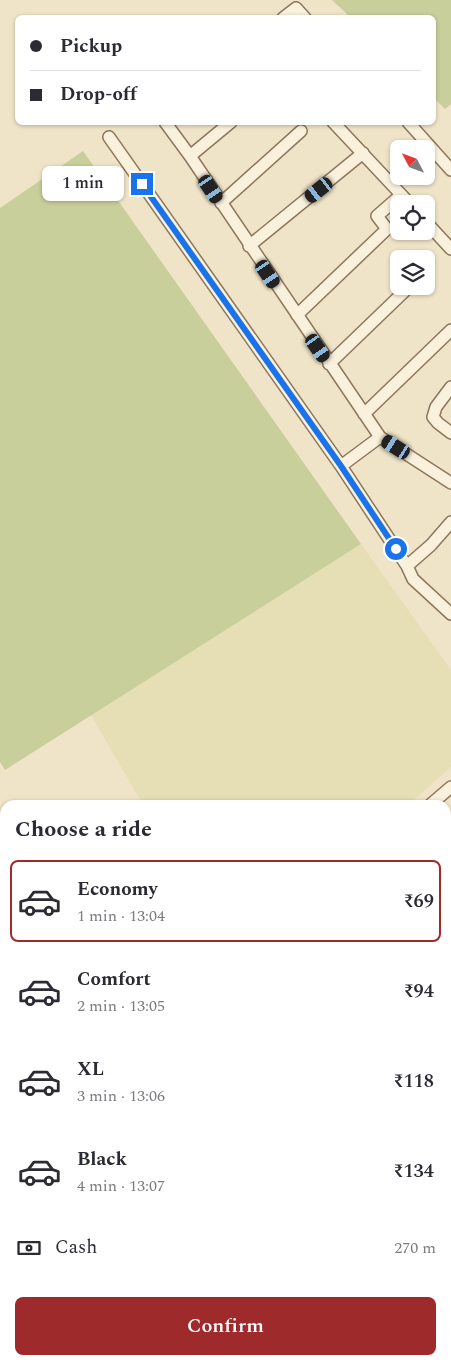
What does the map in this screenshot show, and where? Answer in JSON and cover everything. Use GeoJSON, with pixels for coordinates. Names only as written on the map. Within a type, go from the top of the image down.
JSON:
{"type":"FeatureCollection","features":[{"type":"Feature","properties":{"kind":"street"},"geometry":{"type":"LineString","coordinates":[[287,15],[296,8],[303,15]]}},
{"type":"Feature","properties":{"kind":"street"},"geometry":{"type":"LineString","coordinates":[[167,125],[380,437],[451,483]]}},
{"type":"Feature","properties":{"kind":"street"},"geometry":{"type":"LineString","coordinates":[[190,156],[227,125]]}},
{"type":"Feature","properties":{"kind":"street"},"geometry":{"type":"LineString","coordinates":[[336,125],[402,195]]}},
{"type":"Feature","properties":{"kind":"street"},"geometry":{"type":"LineString","coordinates":[[411,125],[451,170]]}},
{"type":"Feature","properties":{"kind":"street"},"geometry":{"type":"LineString","coordinates":[[220,203],[301,131]]}},
{"type":"Feature","properties":{"kind":"street"},"geometry":{"type":"LineString","coordinates":[[109,137],[341,466],[413,579],[451,614]]}},
{"type":"Feature","properties":{"kind":"street"},"geometry":{"type":"LineString","coordinates":[[250,246],[363,153]]}},
{"type":"Feature","properties":{"kind":"street"},"geometry":{"type":"LineString","coordinates":[[296,316],[387,229],[377,216],[390,205]]}},
{"type":"Feature","properties":{"kind":"street"},"geometry":{"type":"LineString","coordinates":[[435,232],[451,249]]}},
{"type":"Feature","properties":{"kind":"street"},"geometry":{"type":"LineString","coordinates":[[329,364],[401,295]]}},
{"type":"Feature","properties":{"kind":"street"},"geometry":{"type":"LineString","coordinates":[[364,414],[451,330]]}},
{"type":"Feature","properties":{"kind":"street"},"geometry":{"type":"LineString","coordinates":[[451,387],[436,407],[433,417],[438,424],[451,433]]}},
{"type":"Feature","properties":{"kind":"street"},"geometry":{"type":"LineString","coordinates":[[341,466],[380,437]]}},
{"type":"Feature","properties":{"kind":"street"},"geometry":{"type":"LineString","coordinates":[[406,566],[431,545],[451,522]]}},
{"type":"Feature","properties":{"kind":"street"},"geometry":{"type":"LineString","coordinates":[[436,800],[451,787]]}},
{"type":"Feature","properties":{"kind":"shaded area"},"geometry":{"type":"Polygon","coordinates":[[[361,544],[451,670],[451,767],[414,800],[140,800],[91,715],[361,544]]]}},
{"type":"Feature","properties":{"kind":"green space"},"geometry":{"type":"Polygon","coordinates":[[[332,0],[451,0],[451,104],[445,109],[436,100],[436,15],[348,15],[332,0]]]}},
{"type":"Feature","properties":{"kind":"green space"},"geometry":{"type":"Polygon","coordinates":[[[83,151],[361,544],[5,770],[0,762],[0,208],[83,151]]]}},
{"type":"Feature","properties":{"kind":"route"},"geometry":{"type":"LineString","coordinates":[[142,184],[341,466],[396,549]]}}]}
